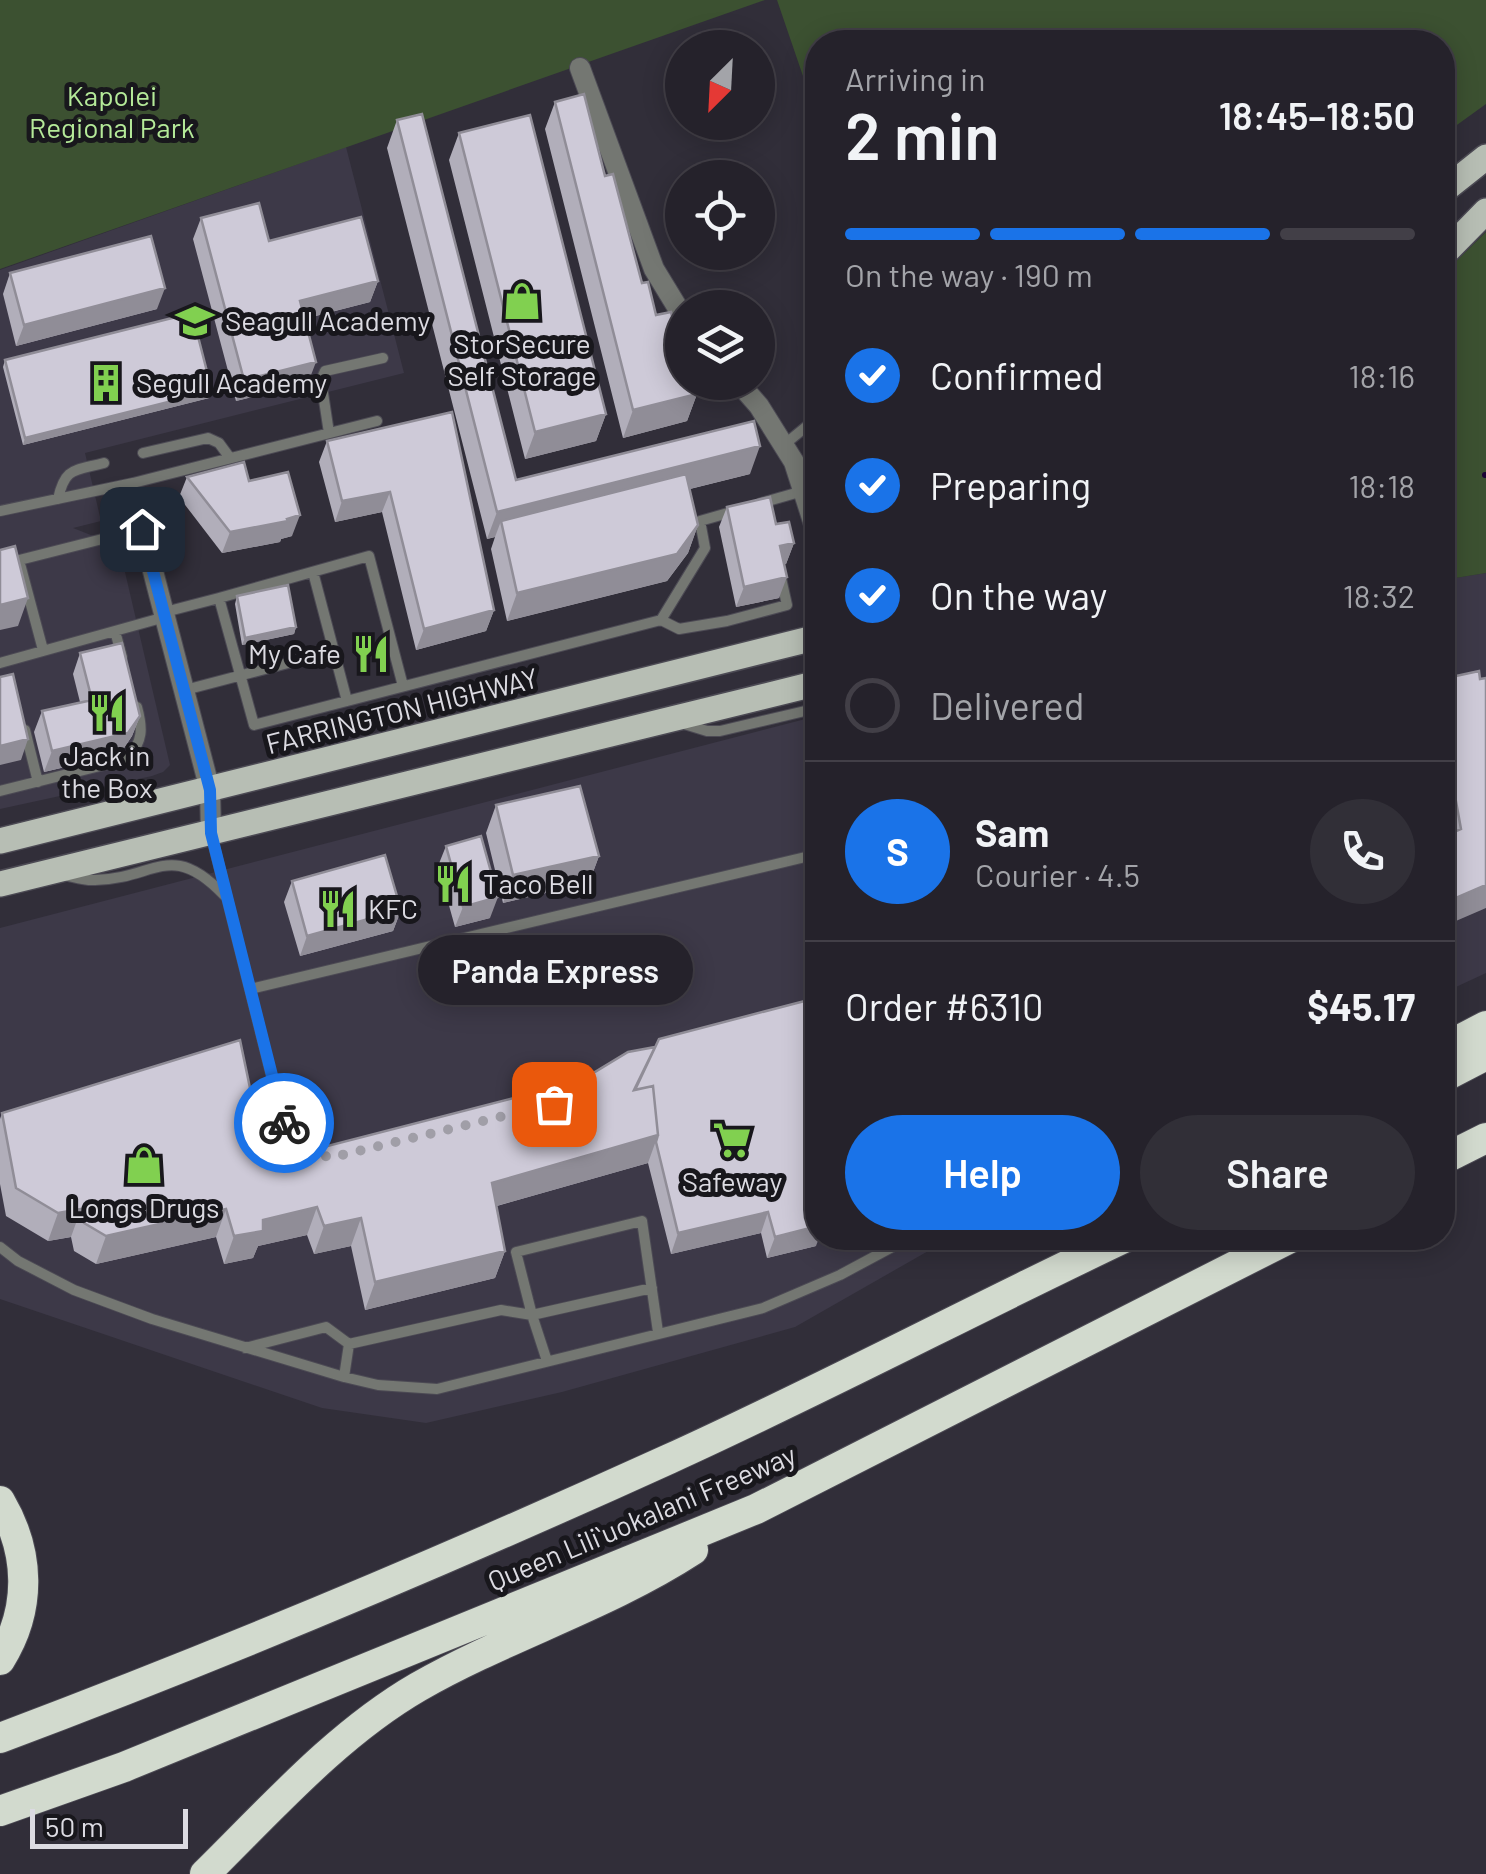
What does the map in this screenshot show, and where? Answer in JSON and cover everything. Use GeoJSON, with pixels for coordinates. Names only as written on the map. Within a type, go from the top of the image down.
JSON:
{"type":"FeatureCollection","features":[{"type":"Feature","properties":{"kind":"highway"},"geometry":{"type":"LineString","coordinates":[[1455,1042],[1486,1026]]}},
{"type":"Feature","properties":{"kind":"highway"},"geometry":{"type":"LineString","coordinates":[[1455,1071],[1486,1055]]}},
{"type":"Feature","properties":{"kind":"highway"},"geometry":{"type":"LineString","coordinates":[[1455,1154],[1486,1138]]}},
{"type":"Feature","properties":{"kind":"highway"},"geometry":{"type":"LineString","coordinates":[[1455,1165],[1486,1152]]}},
{"type":"Feature","properties":{"kind":"highway"},"geometry":{"type":"LineString","coordinates":[[1063,1266],[1090,1250]]}},
{"type":"Feature","properties":{"kind":"highway","name":"Queen Liliʻuokalani Freeway"},"geometry":{"type":"LineString","coordinates":[[0,1738],[356,1597],[668,1460],[1098,1250]]}},
{"type":"Feature","properties":{"kind":"highway","name":"Queen Liliʻuokalani Freeway"},"geometry":{"type":"LineString","coordinates":[[0,1811],[141,1760],[756,1509],[1266,1250]]}},
{"type":"Feature","properties":{"kind":"highway"},"geometry":{"type":"LineString","coordinates":[[0,1501],[15,1530],[24,1583],[19,1618],[0,1660]]}},
{"type":"Feature","properties":{"kind":"highway"},"geometry":{"type":"LineString","coordinates":[[204,1874],[343,1743],[416,1689],[650,1578],[756,1509]]}},
{"type":"Feature","properties":{"kind":"main road"},"geometry":{"type":"LineString","coordinates":[[1455,182],[1486,157]]}},
{"type":"Feature","properties":{"kind":"main road"},"geometry":{"type":"LineString","coordinates":[[1455,243],[1486,211]]}},
{"type":"Feature","properties":{"kind":"main road","name":"FARRINGTON HIGHWAY"},"geometry":{"type":"LineString","coordinates":[[0,842],[805,640]]}},
{"type":"Feature","properties":{"kind":"main road"},"geometry":{"type":"LineString","coordinates":[[0,884],[805,686]]}},
{"type":"Feature","properties":{"kind":"street"},"geometry":{"type":"LineString","coordinates":[[580,68],[654,270],[666,290]]}},
{"type":"Feature","properties":{"kind":"street"},"geometry":{"type":"LineString","coordinates":[[752,400],[785,444],[805,489]]}},
{"type":"Feature","properties":{"kind":"street"},"geometry":{"type":"LineString","coordinates":[[142,529],[210,790],[211,833]]}},
{"type":"Feature","properties":{"kind":"lane"},"geometry":{"type":"LineString","coordinates":[[329,433],[321,380],[325,371],[383,358]]}},
{"type":"Feature","properties":{"kind":"lane"},"geometry":{"type":"LineString","coordinates":[[0,512],[133,483],[377,421]]}},
{"type":"Feature","properties":{"kind":"lane"},"geometry":{"type":"LineString","coordinates":[[785,444],[805,428]]}},
{"type":"Feature","properties":{"kind":"lane"},"geometry":{"type":"LineString","coordinates":[[143,454],[208,438],[219,443],[230,458]]}},
{"type":"Feature","properties":{"kind":"lane"},"geometry":{"type":"LineString","coordinates":[[58,500],[63,478],[69,472],[104,463]]}},
{"type":"Feature","properties":{"kind":"lane"},"geometry":{"type":"LineString","coordinates":[[0,565],[142,529],[133,483]]}},
{"type":"Feature","properties":{"kind":"lane"},"geometry":{"type":"LineString","coordinates":[[219,598],[254,724],[661,620],[705,548],[700,520],[762,503],[805,498]]}},
{"type":"Feature","properties":{"kind":"lane"},"geometry":{"type":"LineString","coordinates":[[762,503],[766,517]]}},
{"type":"Feature","properties":{"kind":"lane"},"geometry":{"type":"LineString","coordinates":[[13,678],[4,662],[370,556],[403,686]]}},
{"type":"Feature","properties":{"kind":"lane"},"geometry":{"type":"LineString","coordinates":[[20,560],[44,650]]}},
{"type":"Feature","properties":{"kind":"lane"},"geometry":{"type":"LineString","coordinates":[[661,620],[678,630],[787,605],[778,565]]}},
{"type":"Feature","properties":{"kind":"lane"},"geometry":{"type":"LineString","coordinates":[[313,572],[347,701]]}},
{"type":"Feature","properties":{"kind":"lane"},"geometry":{"type":"LineString","coordinates":[[115,631],[124,664]]}},
{"type":"Feature","properties":{"kind":"lane"},"geometry":{"type":"LineString","coordinates":[[185,690],[334,651]]}},
{"type":"Feature","properties":{"kind":"lane"},"geometry":{"type":"LineString","coordinates":[[0,791],[128,758],[138,747],[143,730],[134,697]]}},
{"type":"Feature","properties":{"kind":"lane"},"geometry":{"type":"LineString","coordinates":[[671,719],[707,731],[720,731],[805,710]]}},
{"type":"Feature","properties":{"kind":"lane"},"geometry":{"type":"LineString","coordinates":[[21,713],[38,782]]}},
{"type":"Feature","properties":{"kind":"lane"},"geometry":{"type":"LineString","coordinates":[[211,833],[282,1122],[316,1150]]}},
{"type":"Feature","properties":{"kind":"lane"},"geometry":{"type":"LineString","coordinates":[[250,989],[805,857]]}},
{"type":"Feature","properties":{"kind":"lane"},"geometry":{"type":"LineString","coordinates":[[50,872],[98,880],[175,863],[207,877],[224,896]]}},
{"type":"Feature","properties":{"kind":"lane"},"geometry":{"type":"LineString","coordinates":[[247,1049],[263,1045]]}},
{"type":"Feature","properties":{"kind":"lane"},"geometry":{"type":"LineString","coordinates":[[548,1361],[516,1252],[642,1221],[658,1332]]}},
{"type":"Feature","properties":{"kind":"lane"},"geometry":{"type":"LineString","coordinates":[[0,1247],[18,1261],[74,1290],[244,1348],[378,1385],[437,1388],[763,1308],[887,1250]]}},
{"type":"Feature","properties":{"kind":"lane"},"geometry":{"type":"LineString","coordinates":[[244,1348],[326,1328],[349,1344],[501,1310],[532,1315],[652,1288]]}},
{"type":"Feature","properties":{"kind":"lane"},"geometry":{"type":"LineString","coordinates":[[344,1377],[349,1344]]}},
{"type":"Feature","properties":{"kind":"shaded area","name":"Seagull Academy"},"geometry":{"type":"Polygon","coordinates":[[[346,147],[404,373],[85,453],[101,521],[73,528],[106,541],[121,555],[170,765],[152,776],[0,809],[0,270],[346,147]]]}},
{"type":"Feature","properties":{"kind":"shaded area"},"geometry":{"type":"Polygon","coordinates":[[[1486,573],[1486,973],[1455,987],[1455,578],[1486,573]]]}},
{"type":"Feature","properties":{"kind":"shaded area"},"geometry":{"type":"Polygon","coordinates":[[[805,719],[805,1250],[930,1250],[795,1327],[562,1392],[426,1423],[322,1408],[0,1299],[0,928],[805,719]]]}},
{"type":"Feature","properties":{"kind":"green space","name":"Kapolei Regional Park"},"geometry":{"type":"Polygon","coordinates":[[[0,0],[765,0],[680,30],[665,30],[665,35],[0,269],[0,0]]]}},
{"type":"Feature","properties":{"kind":"green space"},"geometry":{"type":"Polygon","coordinates":[[[777,0],[1486,0],[1486,104],[1455,126],[1455,30],[805,30],[805,82],[777,0]]]}},
{"type":"Feature","properties":{"kind":"green space"},"geometry":{"type":"Polygon","coordinates":[[[1486,232],[1486,573],[1455,578],[1455,262],[1486,232]]]}},
{"type":"Feature","properties":{"kind":"building"},"geometry":{"type":"Polygon","coordinates":[[[584,94],[605,176],[613,174],[642,283],[648,282],[656,315],[665,313],[665,400],[673,400],[633,410],[555,102],[584,94]]]}},
{"type":"Feature","properties":{"kind":"building"},"geometry":{"type":"Polygon","coordinates":[[[422,114],[516,480],[754,421],[760,446],[497,512],[397,120],[422,114]]]}},
{"type":"Feature","properties":{"kind":"building","name":"StorSecure Self Storage"},"geometry":{"type":"Polygon","coordinates":[[[530,115],[606,414],[535,432],[459,133],[530,115]]]}},
{"type":"Feature","properties":{"kind":"building"},"geometry":{"type":"Polygon","coordinates":[[[259,203],[269,241],[361,217],[378,281],[300,301],[316,362],[244,380],[201,218],[259,203]]]}},
{"type":"Feature","properties":{"kind":"building"},"geometry":{"type":"Polygon","coordinates":[[[151,236],[165,288],[24,325],[10,273],[151,236]]]}},
{"type":"Feature","properties":{"kind":"building","name":"Segull Academy"},"geometry":{"type":"Polygon","coordinates":[[[192,313],[212,391],[25,438],[5,360],[192,313]]]}},
{"type":"Feature","properties":{"kind":"building"},"geometry":{"type":"Polygon","coordinates":[[[452,412],[494,610],[424,629],[390,492],[342,501],[327,441],[452,412]]]}},
{"type":"Feature","properties":{"kind":"building"},"geometry":{"type":"Polygon","coordinates":[[[244,462],[249,481],[288,472],[300,515],[230,532],[187,477],[244,462]]]}},
{"type":"Feature","properties":{"kind":"building"},"geometry":{"type":"Polygon","coordinates":[[[686,474],[698,525],[677,554],[517,593],[501,521],[686,474]]]}},
{"type":"Feature","properties":{"kind":"building"},"geometry":{"type":"Polygon","coordinates":[[[770,497],[776,524],[789,522],[794,543],[780,546],[787,577],[744,587],[727,507],[770,497]]]}},
{"type":"Feature","properties":{"kind":"building"},"geometry":{"type":"Polygon","coordinates":[[[15,546],[28,598],[0,605],[0,550],[15,546]]]}},
{"type":"Feature","properties":{"kind":"building"},"geometry":{"type":"Polygon","coordinates":[[[288,585],[296,627],[245,638],[237,596],[288,585]]]}},
{"type":"Feature","properties":{"kind":"building"},"geometry":{"type":"Polygon","coordinates":[[[122,643],[140,716],[128,733],[52,751],[42,711],[92,700],[80,653],[122,643]]]}},
{"type":"Feature","properties":{"kind":"building"},"geometry":{"type":"Polygon","coordinates":[[[1479,671],[1480,679],[1486,678],[1486,885],[1455,898],[1455,832],[1461,829],[1455,796],[1455,676],[1479,671]]]}},
{"type":"Feature","properties":{"kind":"building"},"geometry":{"type":"Polygon","coordinates":[[[13,674],[28,739],[0,746],[0,677],[13,674]]]}},
{"type":"Feature","properties":{"kind":"building"},"geometry":{"type":"Polygon","coordinates":[[[580,786],[599,856],[513,875],[496,805],[580,786]]]}},
{"type":"Feature","properties":{"kind":"building"},"geometry":{"type":"Polygon","coordinates":[[[481,836],[498,897],[463,907],[446,846],[481,836]]]}},
{"type":"Feature","properties":{"kind":"building"},"geometry":{"type":"Polygon","coordinates":[[[385,855],[401,910],[307,936],[292,881],[385,855]]]}},
{"type":"Feature","properties":{"kind":"building","name":"Safeway"},"geometry":{"type":"Polygon","coordinates":[[[805,1001],[805,1229],[775,1237],[768,1212],[678,1233],[656,1142],[653,1086],[635,1090],[659,1039],[805,1001]]]}},
{"type":"Feature","properties":{"kind":"building"},"geometry":{"type":"Polygon","coordinates":[[[240,1040],[255,1112],[320,1148],[580,1081],[628,1052],[655,1047],[634,1090],[653,1086],[658,1135],[492,1183],[505,1251],[375,1282],[361,1218],[324,1226],[317,1207],[263,1220],[263,1231],[234,1236],[226,1209],[106,1236],[84,1223],[81,1209],[58,1213],[16,1188],[2,1113],[240,1040]]]}},
{"type":"Feature","properties":{"kind":"way so far"},"geometry":{"type":"LineString","coordinates":[[284,1123],[302,1142],[329,1158],[554,1104]]}},
{"type":"Feature","properties":{"kind":"place","name":"StorSecure Self Storage"},"geometry":{"type":"Point","coordinates":[522,301]}},
{"type":"Feature","properties":{"kind":"place","name":"Seagull Academy"},"geometry":{"type":"Point","coordinates":[195,321]}},
{"type":"Feature","properties":{"kind":"place","name":"Segull Academy"},"geometry":{"type":"Point","coordinates":[106,383]}},
{"type":"Feature","properties":{"kind":"place","name":"My Cafe"},"geometry":{"type":"Point","coordinates":[371,654]}},
{"type":"Feature","properties":{"kind":"place","name":"Jack in the Box"},"geometry":{"type":"Point","coordinates":[107,713]}},
{"type":"Feature","properties":{"kind":"place","name":"Taco Bell"},"geometry":{"type":"Point","coordinates":[453,884]}},
{"type":"Feature","properties":{"kind":"place","name":"KFC"},"geometry":{"type":"Point","coordinates":[338,909]}},
{"type":"Feature","properties":{"kind":"place","name":"Panda Express"},"geometry":{"type":"Point","coordinates":[554,1104]}},
{"type":"Feature","properties":{"kind":"place","name":"Safeway"},"geometry":{"type":"Point","coordinates":[732,1140]}},
{"type":"Feature","properties":{"kind":"place","name":"Longs Drugs"},"geometry":{"type":"Point","coordinates":[144,1165]}},
{"type":"Feature","properties":{"kind":"route"},"geometry":{"type":"LineString","coordinates":[[142,529],[210,790],[211,833],[229,915],[284,1123]]}}]}
